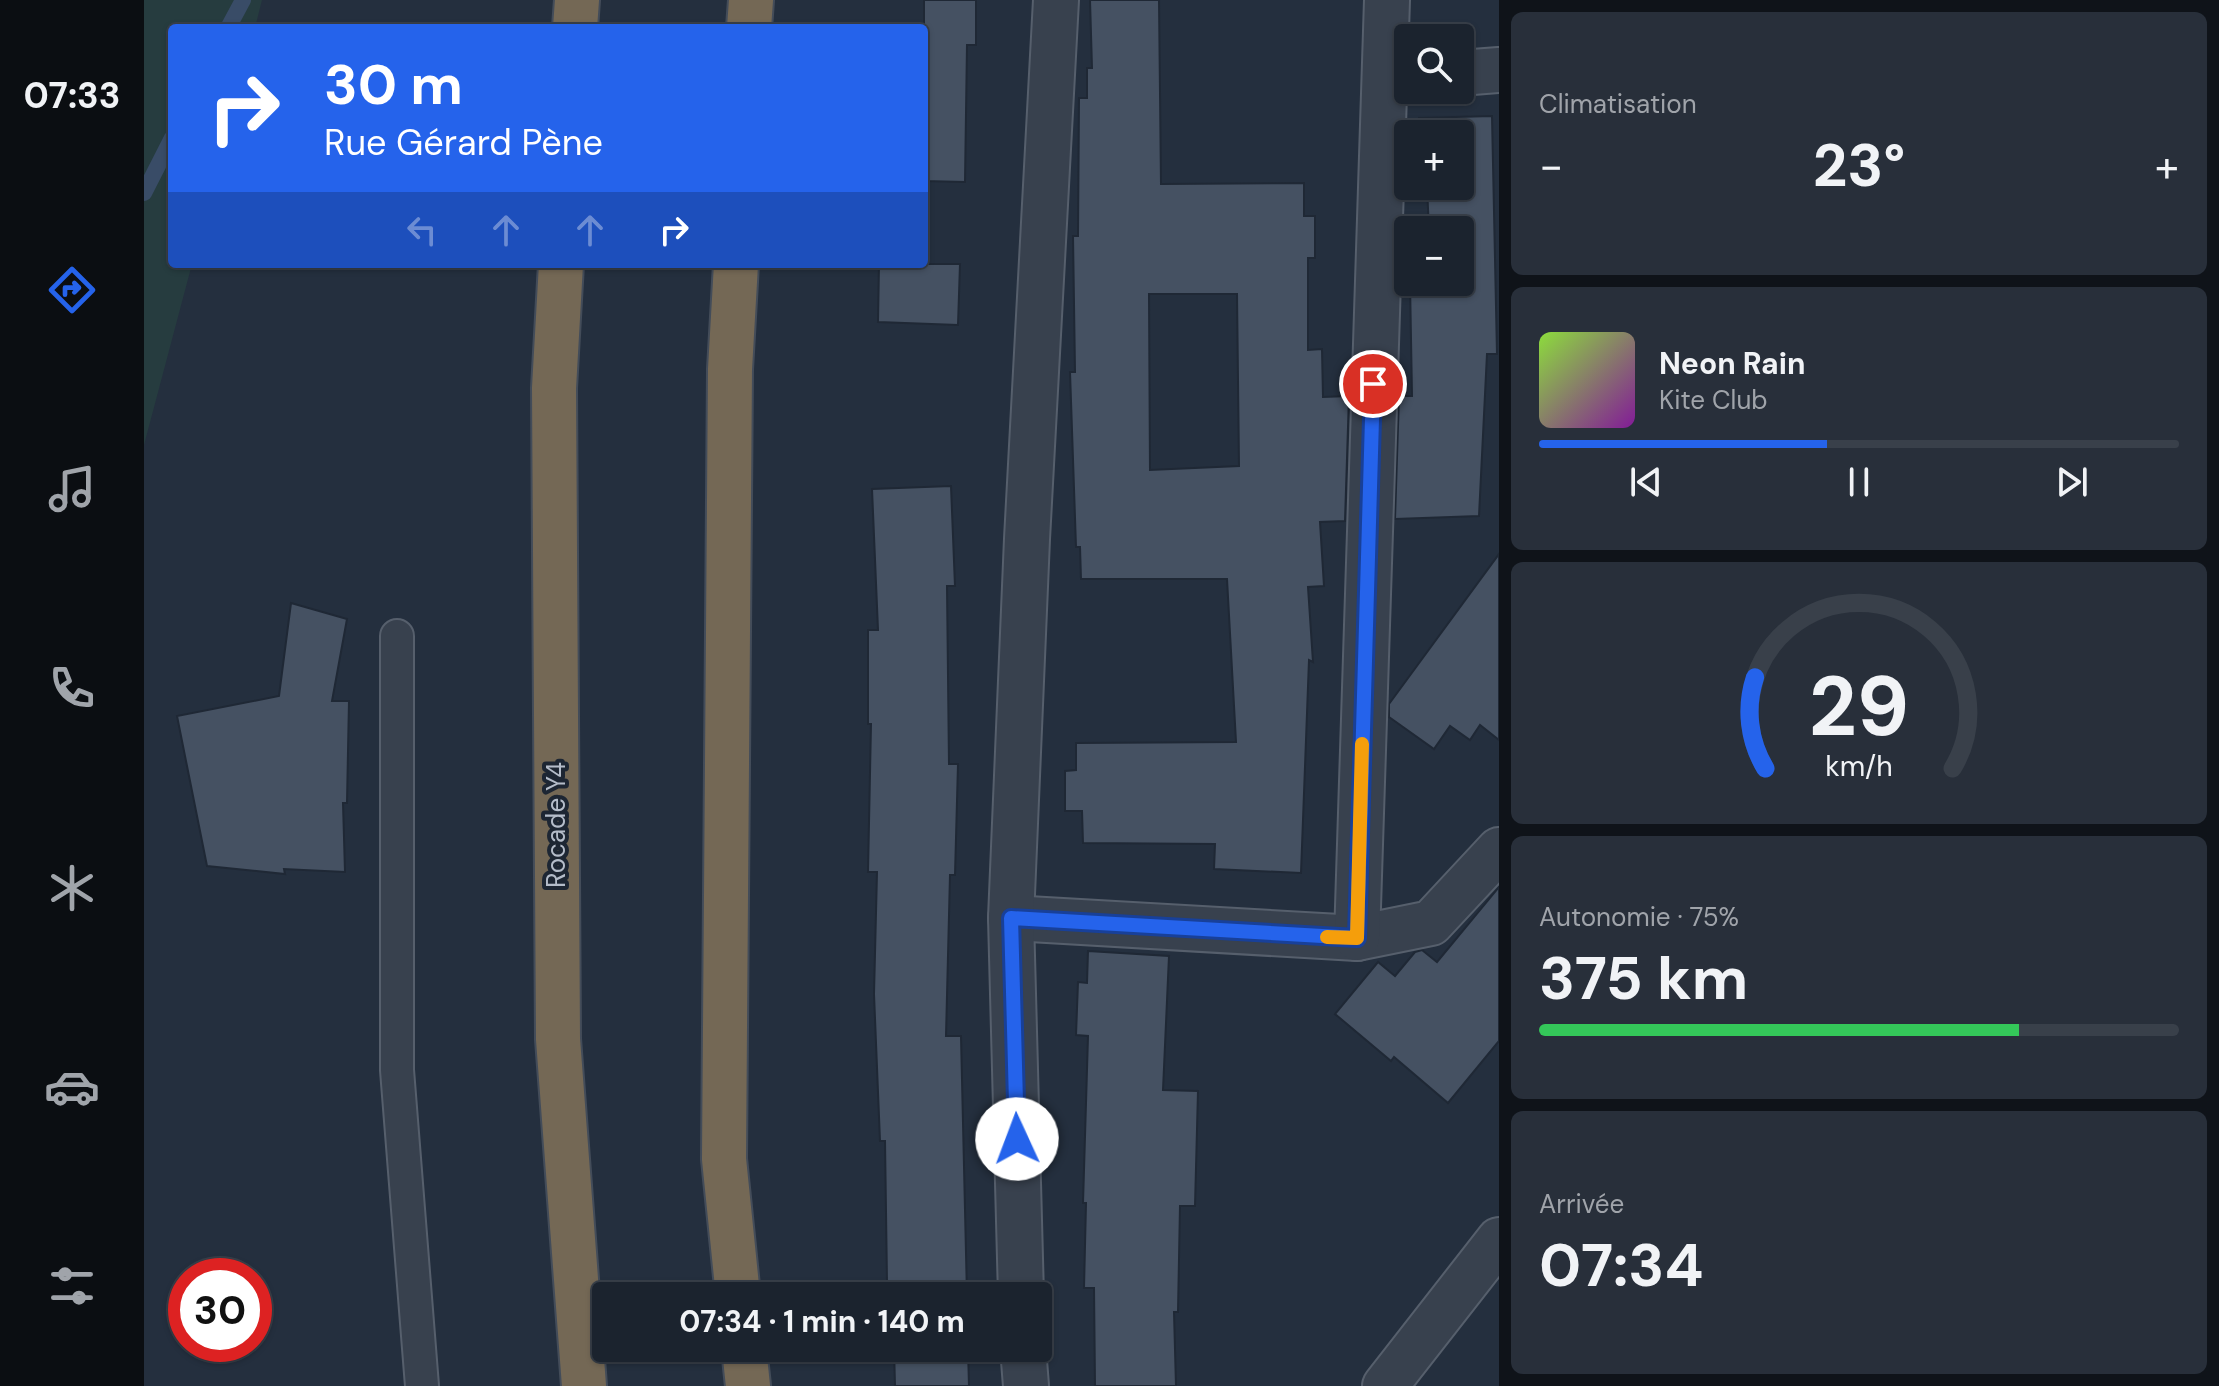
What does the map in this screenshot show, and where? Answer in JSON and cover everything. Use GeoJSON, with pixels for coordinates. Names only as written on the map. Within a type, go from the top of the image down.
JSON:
{"type":"FeatureCollection","features":[{"type":"Feature","properties":{"kind":"highway"},"geometry":{"type":"LineString","coordinates":[[575,24],[577,0]]}},
{"type":"Feature","properties":{"kind":"highway"},"geometry":{"type":"LineString","coordinates":[[749,24],[751,0]]}},
{"type":"Feature","properties":{"kind":"highway","name":"Rocade Y4"},"geometry":{"type":"LineString","coordinates":[[561,268],[554,388],[558,1039],[584,1386]]}},
{"type":"Feature","properties":{"kind":"highway"},"geometry":{"type":"LineString","coordinates":[[736,268],[730,369],[724,1159],[737,1282]]}},
{"type":"Feature","properties":{"kind":"highway"},"geometry":{"type":"LineString","coordinates":[[745,1362],[748,1386]]}},
{"type":"Feature","properties":{"kind":"street"},"geometry":{"type":"LineString","coordinates":[[1021,1282],[1011,918],[1027,539],[1056,0]]}},
{"type":"Feature","properties":{"kind":"street"},"geometry":{"type":"LineString","coordinates":[[1387,0],[1394,60]]}},
{"type":"Feature","properties":{"kind":"street"},"geometry":{"type":"LineString","coordinates":[[1474,72],[1499,70]]}},
{"type":"Feature","properties":{"kind":"street"},"geometry":{"type":"LineString","coordinates":[[1357,938],[1395,104]]}},
{"type":"Feature","properties":{"kind":"street"},"geometry":{"type":"LineString","coordinates":[[1011,918],[1357,938],[1431,923],[1499,850]]}},
{"type":"Feature","properties":{"kind":"street"},"geometry":{"type":"LineString","coordinates":[[1385,1386],[1499,1240]]}},
{"type":"Feature","properties":{"kind":"street"},"geometry":{"type":"LineString","coordinates":[[1024,1362],[1026,1386]]}},
{"type":"Feature","properties":{"kind":"lane"},"geometry":{"type":"LineString","coordinates":[[397,636],[397,1070],[422,1386]]}},
{"type":"Feature","properties":{"kind":"green space"},"geometry":{"type":"Polygon","coordinates":[[[144,0],[262,0],[256,24],[168,24],[168,268],[191,268],[144,445],[144,0]]]}},
{"type":"Feature","properties":{"kind":"building"},"geometry":{"type":"Polygon","coordinates":[[[924,0],[976,0],[976,45],[967,45],[965,182],[928,181],[928,24],[924,24],[924,0]]]}},
{"type":"Feature","properties":{"kind":"building"},"geometry":{"type":"Polygon","coordinates":[[[1090,0],[1159,0],[1161,184],[1304,183],[1304,216],[1315,216],[1315,258],[1308,258],[1308,350],[1322,349],[1323,397],[1349,396],[1345,521],[1320,522],[1324,586],[1308,587],[1313,662],[1309,660],[1301,873],[1214,869],[1215,844],[1083,843],[1082,811],[1065,811],[1065,771],[1076,770],[1076,743],[1236,742],[1227,579],[1081,579],[1080,547],[1076,547],[1070,372],[1075,372],[1073,236],[1078,236],[1079,98],[1087,98],[1087,68],[1092,68],[1090,0]],[[1149,294],[1150,470],[1239,466],[1237,294],[1149,294]]]}},
{"type":"Feature","properties":{"kind":"building"},"geometry":{"type":"Polygon","coordinates":[[[1492,116],[1497,354],[1487,354],[1479,516],[1395,519],[1399,396],[1412,396],[1410,296],[1474,296],[1474,216],[1428,216],[1428,200],[1474,200],[1474,120],[1419,118],[1492,116]]]}},
{"type":"Feature","properties":{"kind":"building"},"geometry":{"type":"Polygon","coordinates":[[[928,264],[960,264],[958,325],[878,322],[879,268],[928,268],[928,264]]]}},
{"type":"Feature","properties":{"kind":"building"},"geometry":{"type":"Polygon","coordinates":[[[951,486],[955,586],[947,586],[949,764],[958,764],[955,875],[950,875],[946,1036],[961,1036],[967,1282],[887,1282],[885,1141],[880,1141],[874,994],[877,872],[868,872],[871,724],[868,724],[868,630],[878,630],[872,489],[951,486]]]}},
{"type":"Feature","properties":{"kind":"building"},"geometry":{"type":"Polygon","coordinates":[[[1499,554],[1499,740],[1480,725],[1470,740],[1450,726],[1434,749],[1389,717],[1389,704],[1499,554]]]}},
{"type":"Feature","properties":{"kind":"building"},"geometry":{"type":"Polygon","coordinates":[[[291,603],[347,619],[332,701],[349,701],[347,803],[343,803],[345,872],[284,869],[285,874],[207,866],[177,716],[279,696],[291,603]]]}},
{"type":"Feature","properties":{"kind":"building"},"geometry":{"type":"Polygon","coordinates":[[[1499,887],[1499,1041],[1448,1103],[1394,1057],[1391,1061],[1335,1014],[1378,962],[1395,976],[1415,952],[1422,950],[1437,962],[1499,887]]]}},
{"type":"Feature","properties":{"kind":"building"},"geometry":{"type":"Polygon","coordinates":[[[1088,951],[1169,956],[1163,1090],[1198,1091],[1195,1206],[1180,1206],[1178,1312],[1174,1312],[1176,1386],[1095,1386],[1094,1288],[1084,1288],[1088,1036],[1076,1035],[1078,982],[1087,983],[1088,951]]]}},
{"type":"Feature","properties":{"kind":"building"},"geometry":{"type":"Polygon","coordinates":[[[894,1362],[968,1362],[969,1386],[895,1386],[894,1362]]]}},
{"type":"Feature","properties":{"kind":"waterway"},"geometry":{"type":"LineString","coordinates":[[230,24],[243,0]]}},
{"type":"Feature","properties":{"kind":"waterway"},"geometry":{"type":"LineString","coordinates":[[144,193],[168,146]]}},
{"type":"Feature","properties":{"kind":"slow traffic"},"geometry":{"type":"LineString","coordinates":[[1327,937],[1357,938],[1362,744]]}},
{"type":"Feature","properties":{"kind":"route"},"geometry":{"type":"LineString","coordinates":[[1017,1139],[1011,918],[1357,938],[1373,384]]}}]}
